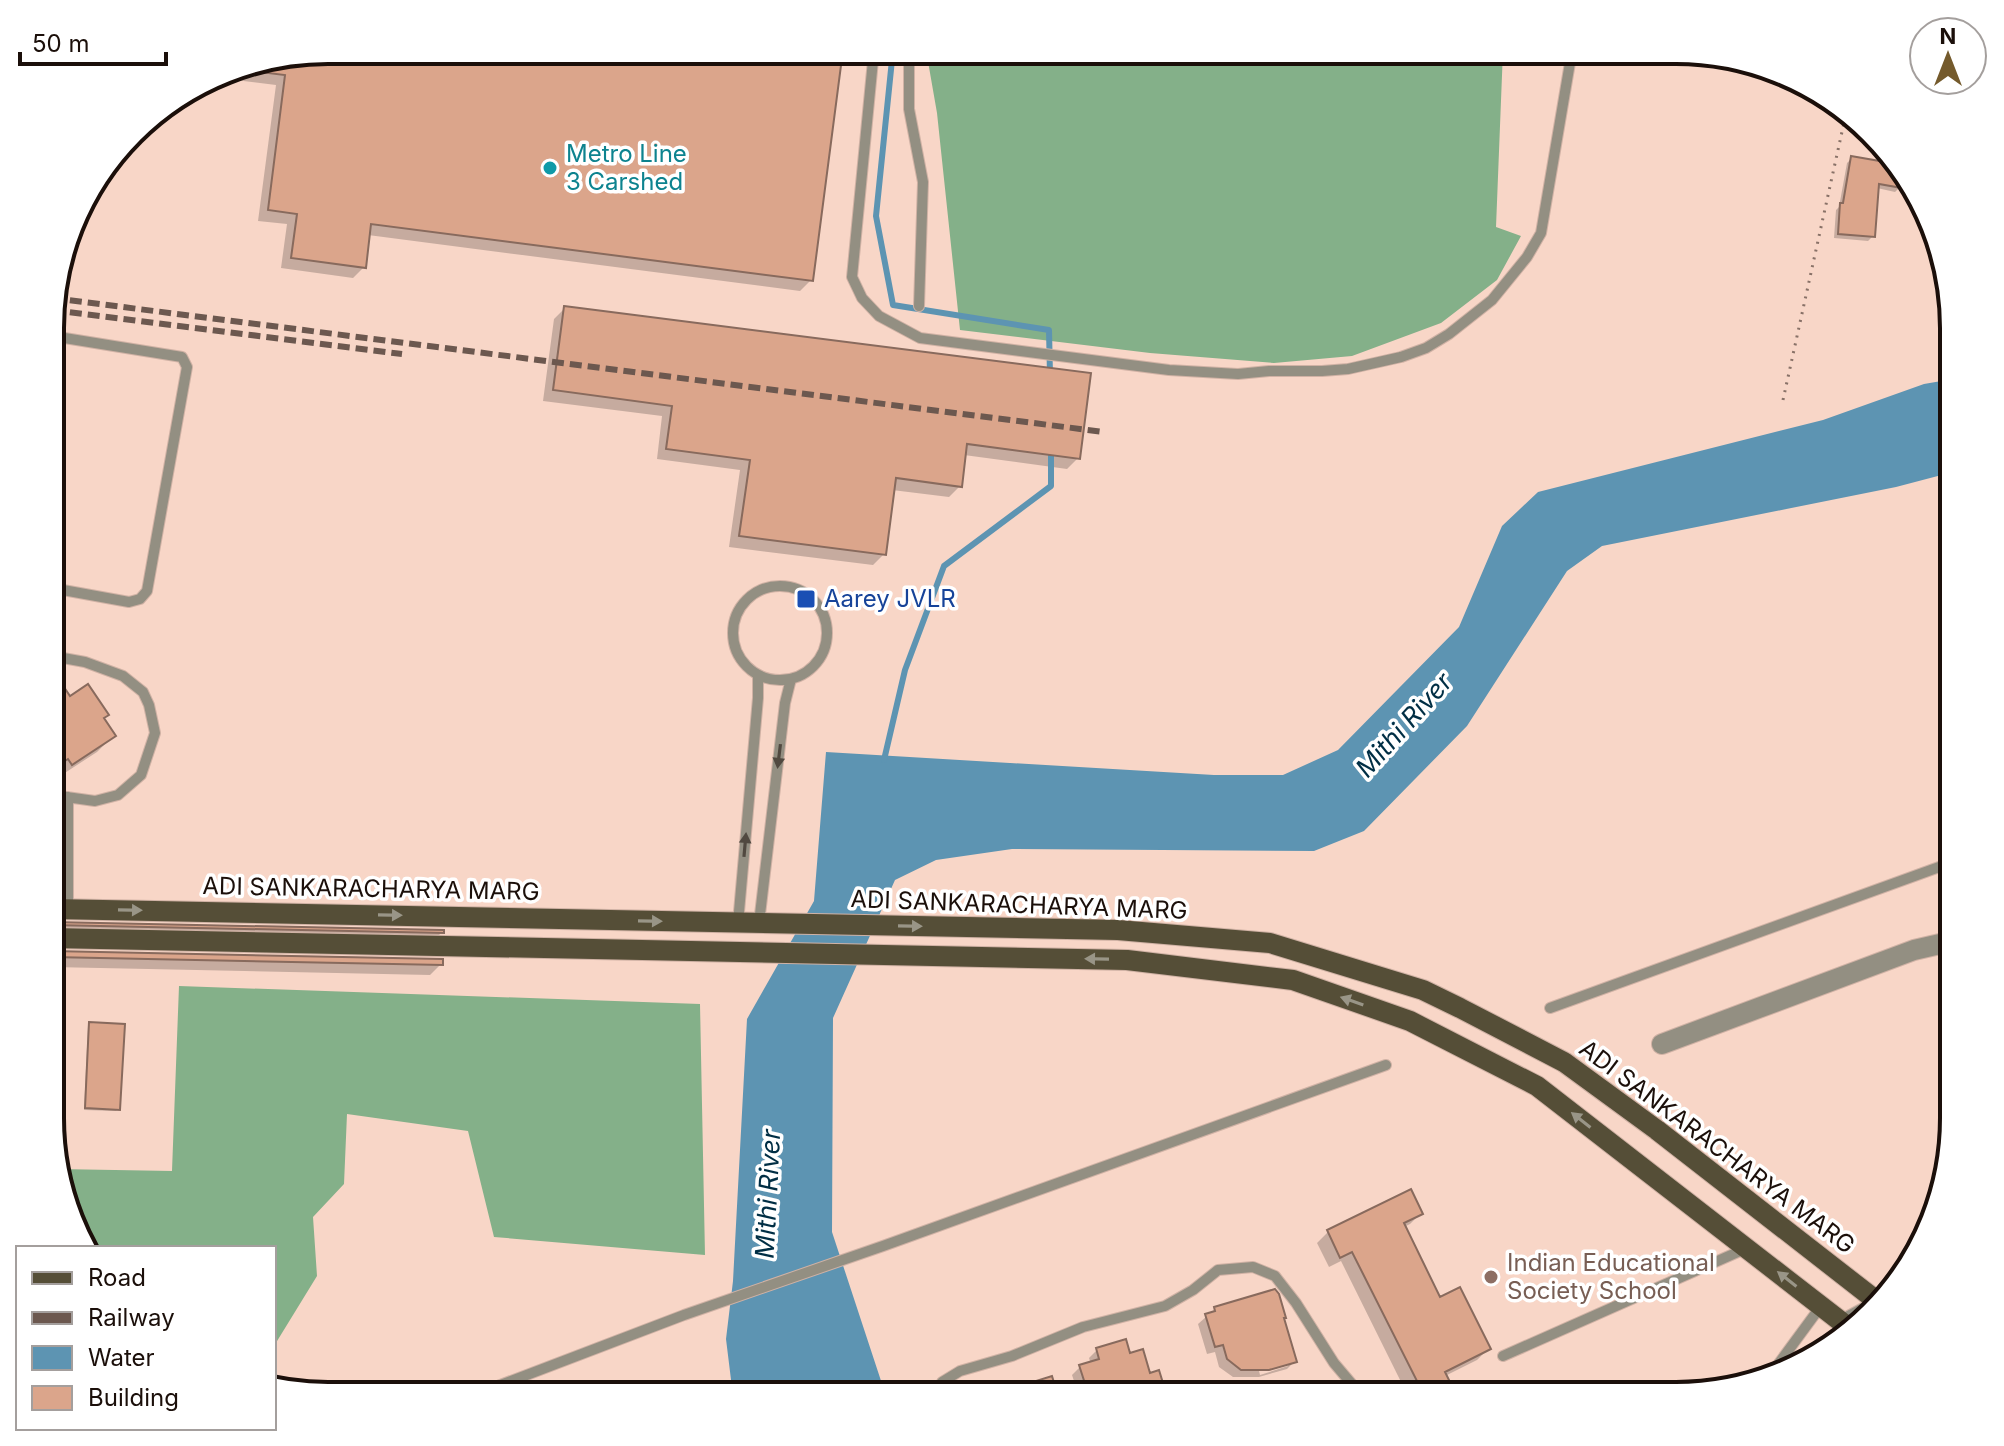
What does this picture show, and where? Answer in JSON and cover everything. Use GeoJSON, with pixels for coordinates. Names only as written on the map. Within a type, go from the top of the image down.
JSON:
{"type":"FeatureCollection","features":[{"type":"Feature","properties":{"kind":"main road","name":"ADI SANKARACHARYA MARG"},"geometry":{"type":"LineString","coordinates":[[65,909],[1118,930],[1270,943],[1423,990],[1564,1062],[1657,1130],[1871,1296]]}},
{"type":"Feature","properties":{"kind":"main road"},"geometry":{"type":"LineString","coordinates":[[65,938],[1127,960],[1293,980],[1410,1021],[1537,1086],[1843,1323]]}},
{"type":"Feature","properties":{"kind":"street"},"geometry":{"type":"LineString","coordinates":[[1662,1044],[1914,950],[1939,944]]}},
{"type":"Feature","properties":{"kind":"lane"},"geometry":{"type":"LineString","coordinates":[[873,65],[852,277],[862,298],[879,316],[920,338],[1169,370],[1238,374],[1348,369],[1388,361],[1438,341],[1492,300],[1527,257],[1541,233],[1570,65]]}},
{"type":"Feature","properties":{"kind":"lane"},"geometry":{"type":"LineString","coordinates":[[909,65],[909,109],[923,182],[919,306]]}},
{"type":"Feature","properties":{"kind":"lane"},"geometry":{"type":"LineString","coordinates":[[64,338],[182,357],[187,367],[147,591],[140,599],[129,602],[64,590]]}},
{"type":"Feature","properties":{"kind":"lane"},"geometry":{"type":"LineString","coordinates":[[792,588],[812,599],[824,617],[827,628],[824,651],[801,675],[791,679],[758,675],[741,660],[733,639],[733,627],[749,598],[759,592],[792,588]]}},
{"type":"Feature","properties":{"kind":"lane"},"geometry":{"type":"LineString","coordinates":[[64,658],[123,676],[143,692],[155,733],[141,775],[118,795],[95,801],[65,797]]}},
{"type":"Feature","properties":{"kind":"lane"},"geometry":{"type":"LineString","coordinates":[[738,923],[758,675]]}},
{"type":"Feature","properties":{"kind":"lane"},"geometry":{"type":"LineString","coordinates":[[759,923],[785,703],[791,679]]}},
{"type":"Feature","properties":{"kind":"lane"},"geometry":{"type":"LineString","coordinates":[[65,844],[68,797]]}},
{"type":"Feature","properties":{"kind":"lane"},"geometry":{"type":"LineString","coordinates":[[1550,1008],[1939,867]]}},
{"type":"Feature","properties":{"kind":"lane"},"geometry":{"type":"LineString","coordinates":[[510,1381],[684,1315],[1386,1065]]}},
{"type":"Feature","properties":{"kind":"lane"},"geometry":{"type":"LineString","coordinates":[[1503,1356],[1747,1248]]}},
{"type":"Feature","properties":{"kind":"lane"},"geometry":{"type":"LineString","coordinates":[[943,1381],[960,1371],[1012,1356],[1083,1327],[1165,1306],[1193,1290],[1218,1270],[1253,1267],[1275,1276],[1350,1382]]}},
{"type":"Feature","properties":{"kind":"lane"},"geometry":{"type":"LineString","coordinates":[[1781,1360],[1821,1306]]}},
{"type":"Feature","properties":{"kind":"path"},"geometry":{"type":"LineString","coordinates":[[1783,400],[1844,124]]}},
{"type":"Feature","properties":{"kind":"green space"},"geometry":{"type":"Polygon","coordinates":[[[929,65],[1502,65],[1496,227],[1521,236],[1497,280],[1441,323],[1352,356],[1274,363],[1150,353],[960,330],[937,113],[929,65]]]}},
{"type":"Feature","properties":{"kind":"green space"},"geometry":{"type":"Polygon","coordinates":[[[179,986],[700,1004],[705,1255],[494,1237],[468,1131],[347,1114],[344,1184],[313,1217],[317,1276],[276,1343],[276,1246],[97,1246],[84,1219],[69,1169],[172,1171],[179,986]]]}},
{"type":"Feature","properties":{"kind":"water","name":"Mithi River"},"geometry":{"type":"Polygon","coordinates":[[[1939,381],[1939,476],[1602,546],[1567,571],[1467,726],[1364,831],[1314,851],[1012,849],[936,860],[895,880],[833,1018],[832,1232],[881,1381],[731,1381],[726,1339],[733,1281],[747,1019],[814,901],[826,752],[1214,775],[1283,775],[1338,750],[1459,627],[1502,526],[1538,492],[1823,420],[1939,381]]]}},
{"type":"Feature","properties":{"kind":"building","name":"Metro Line 3 Carshed"},"geometry":{"type":"Polygon","coordinates":[[[310,65],[841,65],[813,281],[371,224],[366,268],[291,258],[297,214],[268,210],[285,75],[262,72],[310,65]]]}},
{"type":"Feature","properties":{"kind":"building"},"geometry":{"type":"Polygon","coordinates":[[[1851,156],[1881,161],[1900,188],[1879,184],[1875,237],[1838,234],[1840,203],[1843,203],[1851,156]]]}},
{"type":"Feature","properties":{"kind":"building"},"geometry":{"type":"Polygon","coordinates":[[[564,306],[1091,373],[1080,459],[967,444],[962,487],[896,478],[886,555],[739,536],[750,460],[666,449],[672,406],[553,390],[564,306]]]}},
{"type":"Feature","properties":{"kind":"building"},"geometry":{"type":"Polygon","coordinates":[[[88,684],[109,715],[104,718],[116,736],[72,765],[68,759],[65,761],[64,688],[70,696],[88,684]]]}},
{"type":"Feature","properties":{"kind":"building"},"geometry":{"type":"Polygon","coordinates":[[[65,922],[444,930],[444,933],[65,925],[65,922]]]}},
{"type":"Feature","properties":{"kind":"building"},"geometry":{"type":"Polygon","coordinates":[[[65,951],[443,959],[443,965],[65,957],[65,951]]]}},
{"type":"Feature","properties":{"kind":"building"},"geometry":{"type":"Polygon","coordinates":[[[89,1022],[125,1024],[120,1110],[85,1108],[89,1022]]]}},
{"type":"Feature","properties":{"kind":"building"},"geometry":{"type":"Polygon","coordinates":[[[1411,1189],[1423,1214],[1404,1223],[1440,1297],[1460,1287],[1491,1349],[1445,1372],[1450,1382],[1417,1382],[1352,1252],[1340,1258],[1327,1230],[1411,1189]]]}},
{"type":"Feature","properties":{"kind":"building"},"geometry":{"type":"Polygon","coordinates":[[[1275,1289],[1297,1362],[1269,1370],[1241,1370],[1227,1359],[1223,1345],[1215,1347],[1205,1314],[1215,1311],[1214,1307],[1275,1289]]]}},
{"type":"Feature","properties":{"kind":"building"},"geometry":{"type":"Polygon","coordinates":[[[1126,1339],[1130,1353],[1143,1349],[1150,1373],[1159,1370],[1163,1382],[1084,1382],[1079,1365],[1099,1359],[1096,1348],[1126,1339]]]}},
{"type":"Feature","properties":{"kind":"building"},"geometry":{"type":"Polygon","coordinates":[[[1052,1376],[1054,1382],[1034,1382],[1052,1376]]]}},
{"type":"Feature","properties":{"kind":"waterway"},"geometry":{"type":"LineString","coordinates":[[891,65],[876,216],[893,305],[1049,330],[1050,375]]}},
{"type":"Feature","properties":{"kind":"waterway"},"geometry":{"type":"LineString","coordinates":[[884,760],[905,670],[944,566],[1051,486],[1051,450]]}},
{"type":"Feature","properties":{"kind":"railway"},"geometry":{"type":"LineString","coordinates":[[66,300],[1104,432]]}},
{"type":"Feature","properties":{"kind":"railway"},"geometry":{"type":"LineString","coordinates":[[65,312],[402,354]]}},
{"type":"Feature","properties":{"kind":"place","name":"Metro Line 3 Carshed"},"geometry":{"type":"Point","coordinates":[550,168]}},
{"type":"Feature","properties":{"kind":"place","name":"Aarey JVLR"},"geometry":{"type":"Point","coordinates":[806,599]}},
{"type":"Feature","properties":{"kind":"place","name":"Indian Educational Society School"},"geometry":{"type":"Point","coordinates":[1491,1277]}}]}
